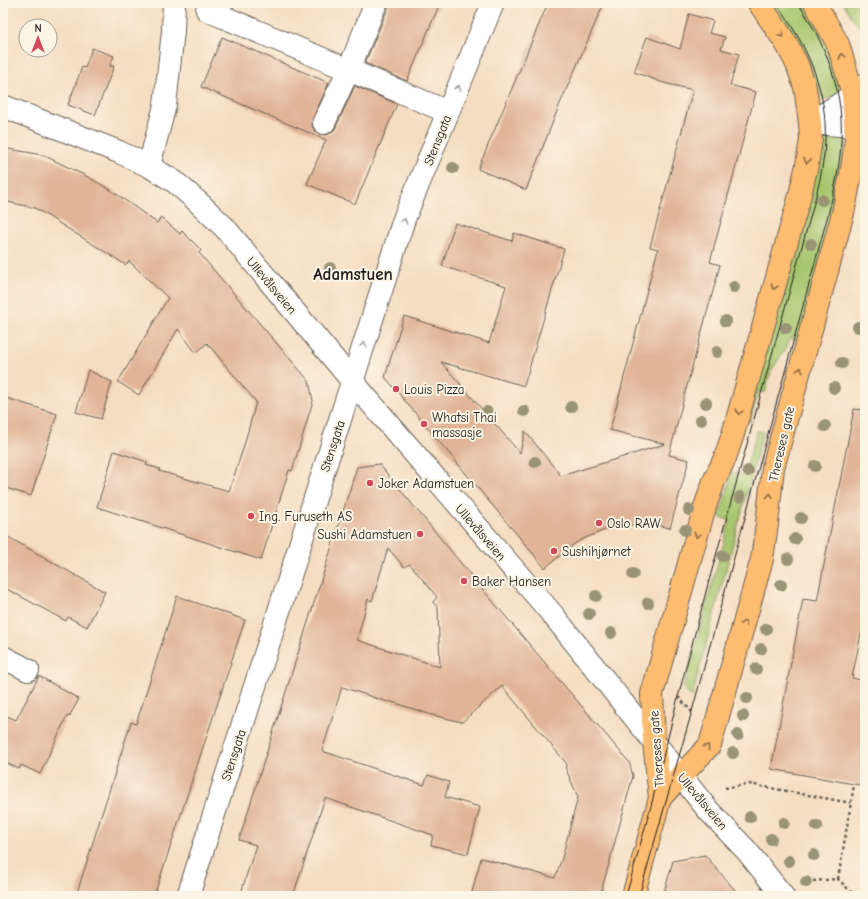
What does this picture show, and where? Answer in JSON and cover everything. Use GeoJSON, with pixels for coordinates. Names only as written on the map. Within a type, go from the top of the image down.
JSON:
{"type":"FeatureCollection","features":[{"type":"Feature","properties":{"kind":"main road","name":"Thereses gate"},"geometry":{"type":"LineString","coordinates":[[633,896],[660,798],[654,742],[652,694],[704,510],[733,434],[797,206],[807,165],[811,139],[805,87],[797,64],[786,43],[759,3]]}},
{"type":"Feature","properties":{"kind":"main road","name":"Thereses gate"},"geometry":{"type":"LineString","coordinates":[[660,798],[710,744],[762,559],[773,468],[843,213],[852,169],[860,123],[859,89],[838,44],[815,3]]}},
{"type":"Feature","properties":{"kind":"street"},"geometry":{"type":"LineString","coordinates":[[149,166],[165,105],[173,31],[174,3]]}},
{"type":"Feature","properties":{"kind":"street"},"geometry":{"type":"LineString","coordinates":[[324,123],[349,69],[376,3]]}},
{"type":"Feature","properties":{"kind":"street","name":"Stensgata"},"geometry":{"type":"LineString","coordinates":[[188,896],[404,219],[494,3]]}},
{"type":"Feature","properties":{"kind":"street"},"geometry":{"type":"LineString","coordinates":[[207,10],[448,112]]}},
{"type":"Feature","properties":{"kind":"street"},"geometry":{"type":"LineString","coordinates":[[810,123],[859,89]]}},
{"type":"Feature","properties":{"kind":"street","name":"Ullevålsveien"},"geometry":{"type":"LineString","coordinates":[[3,106],[119,152],[149,166],[175,182],[225,228],[353,382],[553,615],[708,810],[746,851],[783,896]]}},
{"type":"Feature","properties":{"kind":"street"},"geometry":{"type":"LineString","coordinates":[[810,123],[860,123]]}},
{"type":"Feature","properties":{"kind":"street"},"geometry":{"type":"LineString","coordinates":[[3,657],[28,670]]}},
{"type":"Feature","properties":{"kind":"path"},"geometry":{"type":"LineString","coordinates":[[678,697],[696,716]]}},
{"type":"Feature","properties":{"kind":"path"},"geometry":{"type":"LineString","coordinates":[[725,788],[749,784],[851,803]]}},
{"type":"Feature","properties":{"kind":"path"},"geometry":{"type":"LineString","coordinates":[[838,879],[854,785]]}},
{"type":"Feature","properties":{"kind":"path"},"geometry":{"type":"LineString","coordinates":[[813,881],[838,879],[855,896]]}},
{"type":"Feature","properties":{"kind":"green space"},"geometry":{"type":"Polygon","coordinates":[[[769,3],[804,3],[825,39],[844,96],[817,100],[769,3]]]}},
{"type":"Feature","properties":{"kind":"green space"},"geometry":{"type":"Polygon","coordinates":[[[843,3],[865,3],[865,33],[852,17],[843,3]]]}},
{"type":"Feature","properties":{"kind":"green space"},"geometry":{"type":"Polygon","coordinates":[[[820,137],[846,138],[842,178],[800,341],[790,338],[787,347],[771,371],[765,393],[758,391],[750,422],[746,420],[820,137]]]}},
{"type":"Feature","properties":{"kind":"green space"},"geometry":{"type":"Polygon","coordinates":[[[757,431],[763,432],[692,697],[683,689],[730,520],[721,518],[720,514],[732,472],[744,475],[757,431]]]}},
{"type":"Feature","properties":{"kind":"building"},"geometry":{"type":"Polygon","coordinates":[[[388,3],[440,3],[407,81],[365,63],[388,8],[388,3]]]}},
{"type":"Feature","properties":{"kind":"building"},"geometry":{"type":"Polygon","coordinates":[[[548,3],[604,3],[559,106],[526,190],[478,169],[548,3]]]}},
{"type":"Feature","properties":{"kind":"building"},"geometry":{"type":"Polygon","coordinates":[[[689,14],[713,21],[709,33],[725,37],[721,49],[739,54],[730,85],[756,92],[710,262],[720,265],[669,455],[689,460],[670,528],[640,524],[605,530],[574,544],[545,568],[385,377],[404,316],[489,343],[506,286],[442,266],[455,223],[512,241],[514,233],[564,249],[524,386],[441,362],[520,453],[525,431],[561,476],[665,444],[610,430],[658,249],[650,247],[693,90],[664,83],[634,72],[647,37],[680,49],[689,14]]]}},
{"type":"Feature","properties":{"kind":"building"},"geometry":{"type":"Polygon","coordinates":[[[222,37],[329,83],[313,118],[312,125],[314,130],[319,134],[326,135],[335,129],[355,86],[397,104],[355,204],[307,184],[326,140],[201,87],[222,37]]]}},
{"type":"Feature","properties":{"kind":"building"},"geometry":{"type":"Polygon","coordinates":[[[92,48],[114,56],[110,66],[114,66],[95,115],[68,105],[82,67],[85,68],[92,48]]]}},
{"type":"Feature","properties":{"kind":"building"},"geometry":{"type":"Polygon","coordinates":[[[3,148],[43,155],[111,190],[157,223],[161,217],[180,234],[182,231],[201,250],[199,253],[309,381],[313,401],[292,471],[289,470],[261,560],[97,507],[114,451],[147,462],[146,465],[160,469],[159,471],[229,491],[243,449],[256,402],[207,343],[196,353],[178,329],[139,395],[118,382],[168,298],[129,261],[126,265],[35,208],[8,202],[8,198],[3,197],[3,148]]]}},
{"type":"Feature","properties":{"kind":"building"},"geometry":{"type":"Polygon","coordinates":[[[88,370],[112,382],[101,419],[76,412],[88,370]]]}},
{"type":"Feature","properties":{"kind":"building"},"geometry":{"type":"Polygon","coordinates":[[[3,397],[57,414],[31,496],[3,487],[3,397]]]}},
{"type":"Feature","properties":{"kind":"building"},"geometry":{"type":"Polygon","coordinates":[[[854,409],[865,410],[865,614],[852,678],[865,681],[865,786],[771,769],[803,599],[817,601],[854,409]]]}},
{"type":"Feature","properties":{"kind":"building"},"geometry":{"type":"Polygon","coordinates":[[[379,464],[629,762],[633,776],[600,896],[471,896],[481,858],[555,878],[562,858],[578,797],[565,767],[567,764],[502,686],[462,722],[432,715],[342,687],[322,751],[424,785],[428,775],[449,782],[445,797],[480,807],[468,854],[431,845],[433,835],[325,798],[293,896],[240,896],[256,845],[239,840],[357,467],[379,464]],[[388,548],[372,601],[368,599],[357,640],[440,667],[438,608],[433,602],[437,597],[410,564],[404,567],[388,548]]]}},
{"type":"Feature","properties":{"kind":"building"},"geometry":{"type":"Polygon","coordinates":[[[3,534],[105,592],[87,627],[68,617],[66,621],[3,587],[3,534]]]}},
{"type":"Feature","properties":{"kind":"building"},"geometry":{"type":"Polygon","coordinates":[[[177,596],[245,620],[154,896],[76,896],[131,722],[136,724],[177,596]]]}},
{"type":"Feature","properties":{"kind":"building"},"geometry":{"type":"Polygon","coordinates":[[[39,676],[79,699],[69,717],[67,716],[40,774],[21,765],[19,769],[3,761],[3,714],[16,720],[39,676]]]}},
{"type":"Feature","properties":{"kind":"building"},"geometry":{"type":"Polygon","coordinates":[[[705,855],[740,896],[663,896],[673,861],[705,855]]]}},
{"type":"Feature","properties":{"kind":"tram line"},"geometry":{"type":"LineString","coordinates":[[626,896],[651,806],[707,588],[813,207],[822,166],[825,141],[825,122],[819,85],[813,68],[797,35],[776,3]]}},
{"type":"Feature","properties":{"kind":"tram line"},"geometry":{"type":"LineString","coordinates":[[639,896],[692,711],[829,211],[837,175],[841,141],[839,99],[828,59],[820,40],[798,3]]}},
{"type":"Feature","properties":{"kind":"place","name":"Louis Pizza"},"geometry":{"type":"Point","coordinates":[396,389]}},
{"type":"Feature","properties":{"kind":"place","name":"Whatsi Thai massasje"},"geometry":{"type":"Point","coordinates":[424,424]}},
{"type":"Feature","properties":{"kind":"place","name":"Joker Adamstuen"},"geometry":{"type":"Point","coordinates":[370,483]}},
{"type":"Feature","properties":{"kind":"place","name":"Ing. Furuseth AS"},"geometry":{"type":"Point","coordinates":[251,516]}},
{"type":"Feature","properties":{"kind":"place","name":"Oslo RAW"},"geometry":{"type":"Point","coordinates":[599,523]}},
{"type":"Feature","properties":{"kind":"place","name":"Sushi Adamstuen"},"geometry":{"type":"Point","coordinates":[420,534]}},
{"type":"Feature","properties":{"kind":"place","name":"Sushihjørnet"},"geometry":{"type":"Point","coordinates":[554,551]}},
{"type":"Feature","properties":{"kind":"place","name":"Baker Hansen"},"geometry":{"type":"Point","coordinates":[464,581]}},
{"type":"Feature","properties":{"kind":"district","name":"Adamstuen"},"geometry":{"type":"Point","coordinates":[353,274]}}]}
